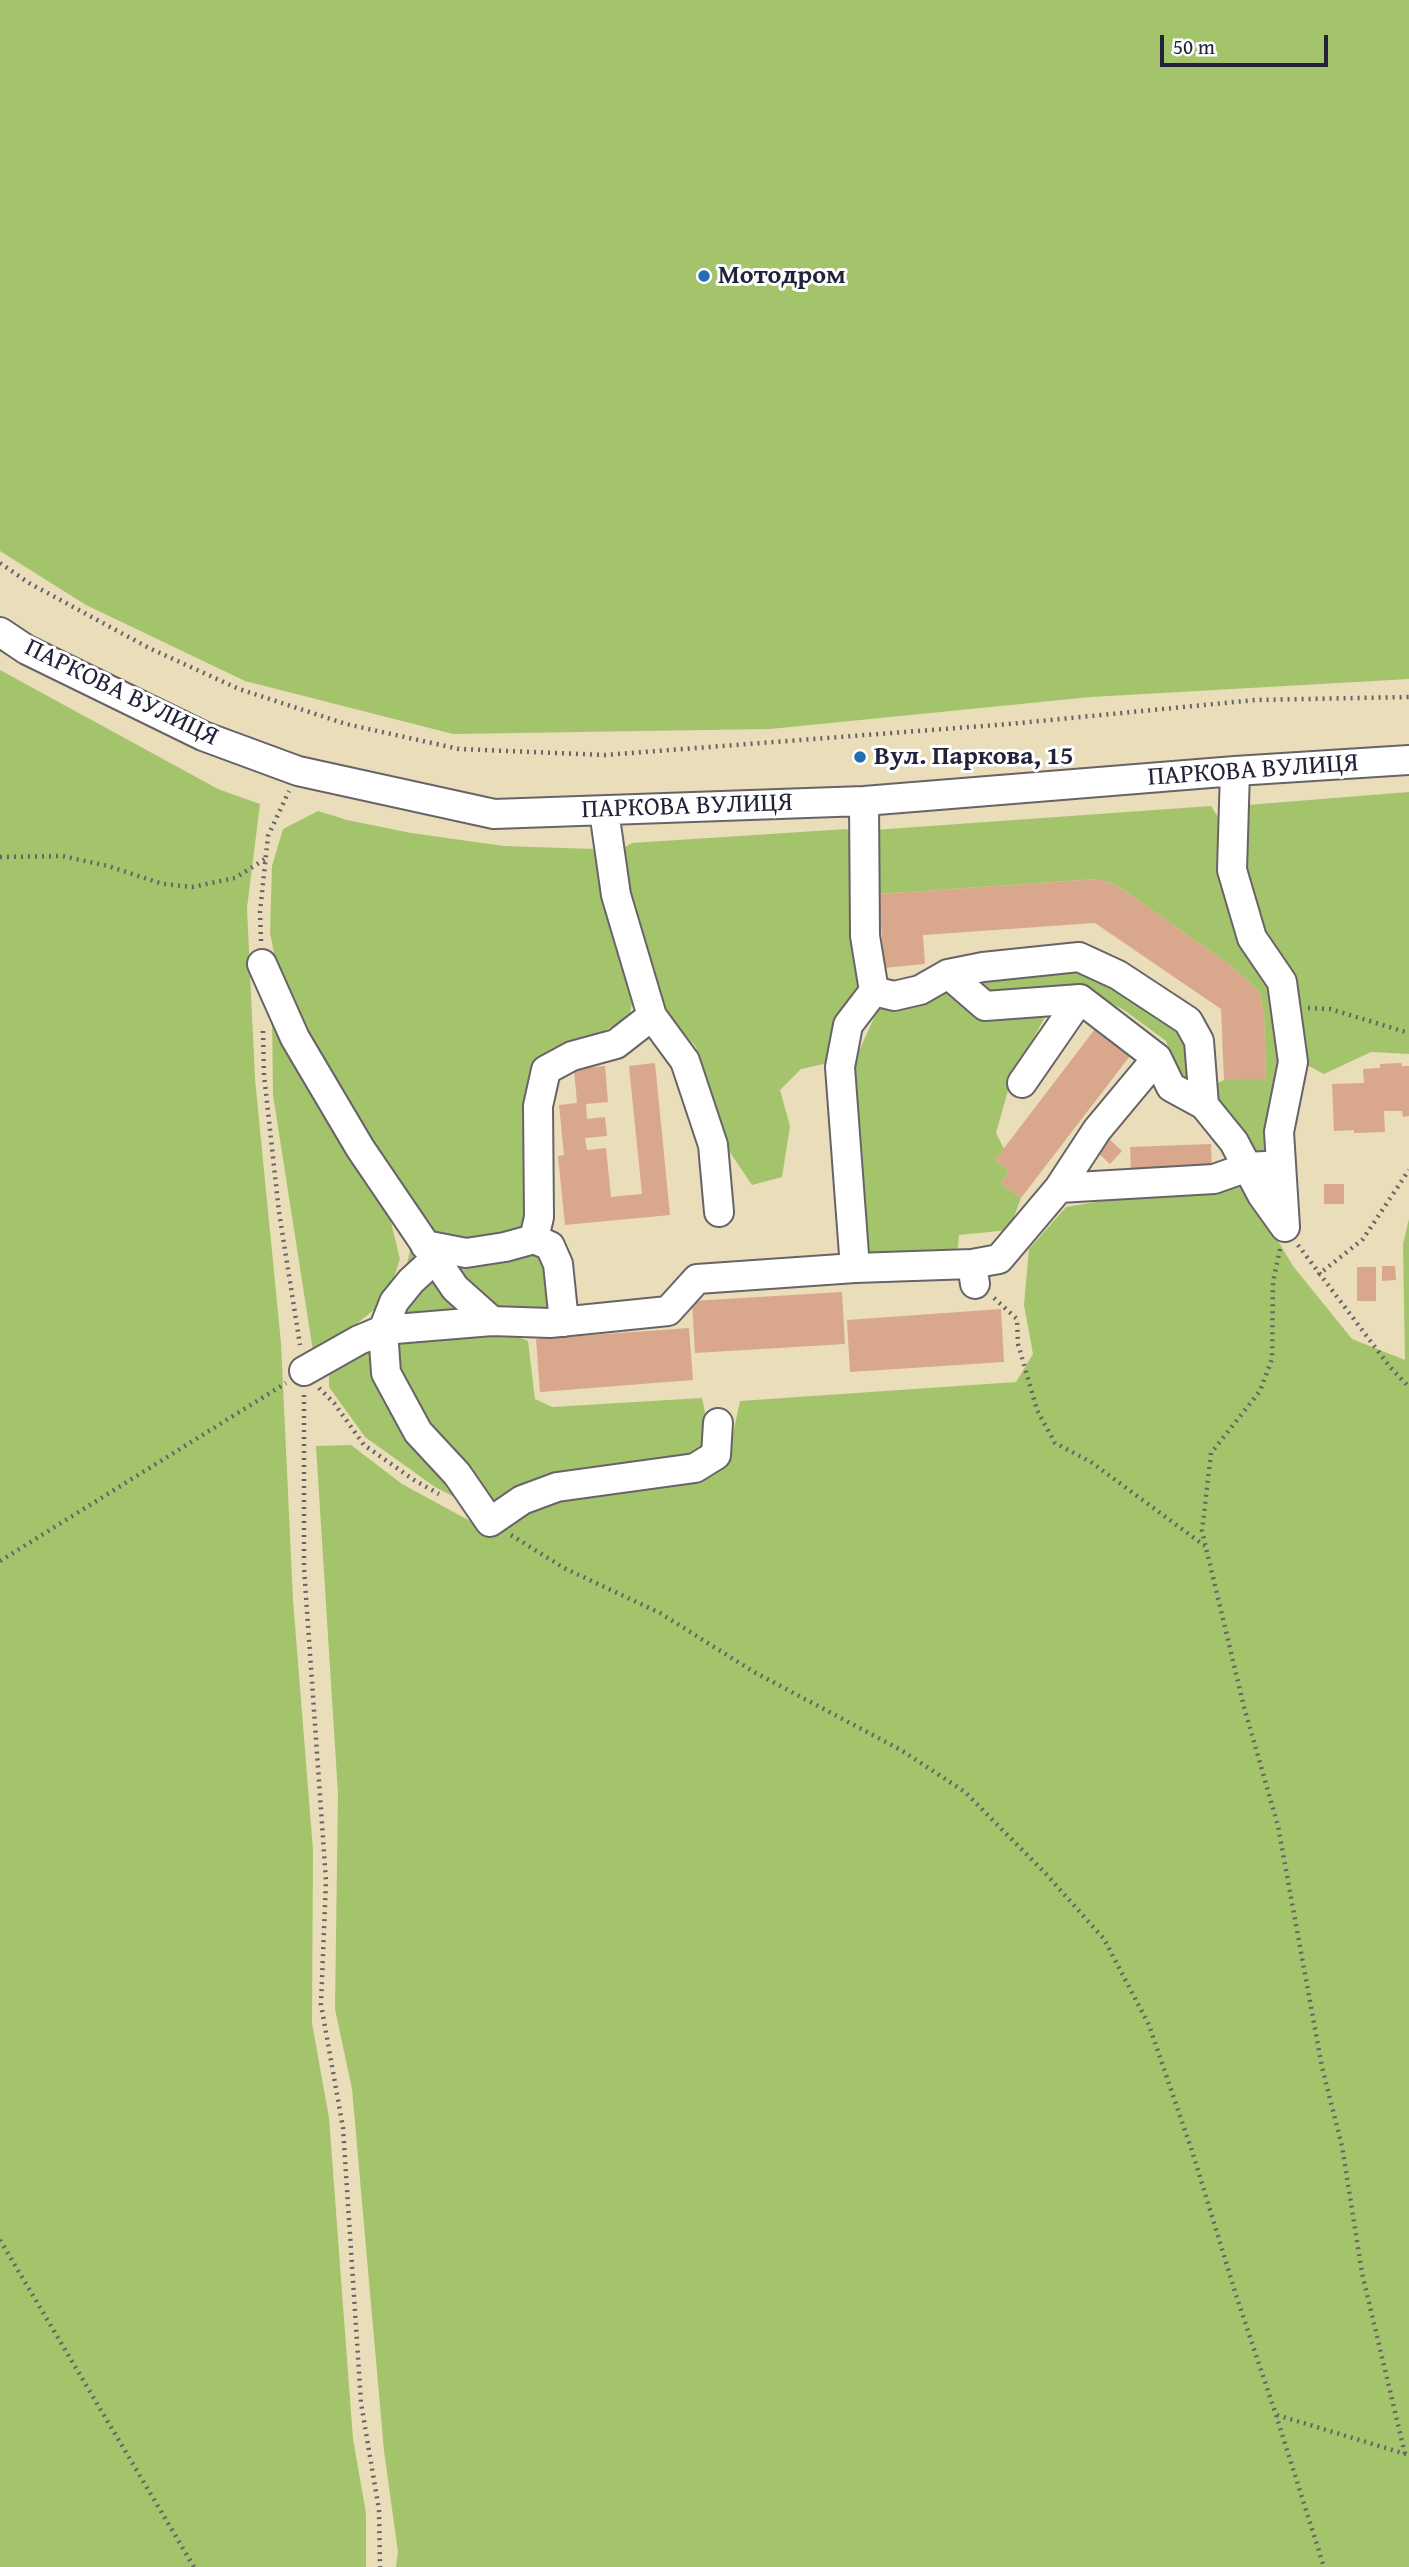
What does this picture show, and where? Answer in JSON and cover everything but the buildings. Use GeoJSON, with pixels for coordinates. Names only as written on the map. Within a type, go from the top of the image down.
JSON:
{"type":"FeatureCollection","features":[{"type":"Feature","properties":{"kind":"street","name":"ПАРКОВА ВУЛИЦЯ"},"geometry":{"type":"LineString","coordinates":[[0,632],[27,650],[203,737],[299,771],[494,814],[864,801],[1409,760]]}},
{"type":"Feature","properties":{"kind":"street"},"geometry":{"type":"LineString","coordinates":[[1235,771],[1232,870],[1252,938],[1282,982],[1293,1062],[1279,1132],[1285,1227]]}},
{"type":"Feature","properties":{"kind":"street"},"geometry":{"type":"LineString","coordinates":[[855,1268],[840,1067],[848,1025],[874,991],[864,936],[864,801]]}},
{"type":"Feature","properties":{"kind":"street"},"geometry":{"type":"LineString","coordinates":[[604,811],[616,895],[652,1016],[685,1061],[713,1145],[719,1212]]}},
{"type":"Feature","properties":{"kind":"street"},"geometry":{"type":"LineString","coordinates":[[874,991],[894,996],[920,990],[948,974],[983,967],[1079,957],[1118,975],[1188,1021],[1199,1041],[1204,1105]]}},
{"type":"Feature","properties":{"kind":"street"},"geometry":{"type":"LineString","coordinates":[[262,964],[295,1038],[360,1148],[455,1288],[492,1321]]}},
{"type":"Feature","properties":{"kind":"street"},"geometry":{"type":"LineString","coordinates":[[948,974],[985,1006],[1080,999],[1157,1058],[1171,1087],[1204,1105],[1234,1142],[1262,1195],[1285,1227]]}},
{"type":"Feature","properties":{"kind":"street"},"geometry":{"type":"LineString","coordinates":[[1021,1083],[1080,999]]}},
{"type":"Feature","properties":{"kind":"street"},"geometry":{"type":"LineString","coordinates":[[534,1239],[539,1217],[538,1106],[546,1070],[572,1056],[616,1044],[652,1016]]}},
{"type":"Feature","properties":{"kind":"street"},"geometry":{"type":"LineString","coordinates":[[304,1371],[359,1340],[383,1330],[492,1321],[564,1322],[668,1311],[697,1279],[855,1268],[973,1274],[999,1259],[1059,1188],[1097,1130],[1157,1058]]}},
{"type":"Feature","properties":{"kind":"street"},"geometry":{"type":"LineString","coordinates":[[1059,1188],[1214,1179],[1248,1167],[1265,1166],[1281,1154]]}},
{"type":"Feature","properties":{"kind":"street"},"geometry":{"type":"LineString","coordinates":[[430,1252],[466,1253],[534,1239],[550,1245],[558,1264],[564,1322]]}},
{"type":"Feature","properties":{"kind":"street"},"geometry":{"type":"LineString","coordinates":[[430,1252],[394,1302],[383,1330],[386,1373],[418,1432],[457,1474],[490,1522],[522,1500],[557,1487],[695,1468],[716,1455],[718,1423]]}},
{"type":"Feature","properties":{"kind":"path"},"geometry":{"type":"LineString","coordinates":[[0,563],[29,583],[149,648],[239,689],[346,724],[459,749],[605,755],[1009,724],[1255,700],[1409,697]]}},
{"type":"Feature","properties":{"kind":"path"},"geometry":{"type":"LineString","coordinates":[[262,964],[260,912],[268,836],[299,771]]}},
{"type":"Feature","properties":{"kind":"path"},"geometry":{"type":"LineString","coordinates":[[0,857],[62,856],[108,866],[163,884],[192,887],[236,878],[266,859]]}},
{"type":"Feature","properties":{"kind":"path"},"geometry":{"type":"LineString","coordinates":[[1286,1007],[1330,1009],[1409,1033]]}},
{"type":"Feature","properties":{"kind":"path"},"geometry":{"type":"LineString","coordinates":[[263,1019],[264,1075],[279,1213],[304,1371],[304,1568],[326,1881],[321,2004],[343,2128],[361,2403],[379,2511],[380,2567]]}},
{"type":"Feature","properties":{"kind":"path"},"geometry":{"type":"LineString","coordinates":[[1318,1275],[1363,1239],[1409,1170]]}},
{"type":"Feature","properties":{"kind":"path"},"geometry":{"type":"LineString","coordinates":[[1285,1227],[1318,1275],[1390,1367],[1409,1387]]}},
{"type":"Feature","properties":{"kind":"path"},"geometry":{"type":"LineString","coordinates":[[1285,1227],[1273,1282],[1272,1359],[1260,1391],[1211,1453],[1202,1531],[1244,1707],[1278,1826],[1322,2067],[1342,2146],[1362,2273],[1407,2455]]}},
{"type":"Feature","properties":{"kind":"path"},"geometry":{"type":"LineString","coordinates":[[973,1274],[1017,1319],[1018,1344],[1037,1410],[1055,1443],[1091,1462],[1206,1546]]}},
{"type":"Feature","properties":{"kind":"path"},"geometry":{"type":"LineString","coordinates":[[304,1371],[334,1403],[364,1445],[414,1480],[447,1498]]}},
{"type":"Feature","properties":{"kind":"path"},"geometry":{"type":"LineString","coordinates":[[0,1561],[304,1371]]}},
{"type":"Feature","properties":{"kind":"path"},"geometry":{"type":"LineString","coordinates":[[490,1522],[564,1568],[660,1613],[754,1672],[901,1750],[965,1792],[1046,1874],[1104,1939],[1149,2025],[1324,2567]]}},
{"type":"Feature","properties":{"kind":"path"},"geometry":{"type":"LineString","coordinates":[[0,2240],[194,2567]]}},
{"type":"Feature","properties":{"kind":"path"},"geometry":{"type":"LineString","coordinates":[[1276,2415],[1407,2455]]}},
{"type":"Feature","properties":{"kind":"green space","name":"Мотодром"},"geometry":{"type":"Polygon","coordinates":[[[0,0],[1409,0],[1409,679],[1091,697],[770,729],[453,734],[245,681],[86,605],[0,551],[0,0]]]}},
{"type":"Feature","properties":{"kind":"green space"},"geometry":{"type":"Polygon","coordinates":[[[0,670],[218,789],[260,804],[247,908],[255,1079],[281,1343],[293,1600],[313,1850],[312,2023],[329,2118],[353,2439],[366,2513],[366,2567],[0,2567],[0,670]]]}},
{"type":"Feature","properties":{"kind":"green space"},"geometry":{"type":"Polygon","coordinates":[[[1409,792],[1409,1054],[1371,1052],[1324,1074],[1303,1063],[1304,1029],[1298,984],[1267,935],[1247,880],[1247,805],[1409,792]]]}},
{"type":"Feature","properties":{"kind":"green space"},"geometry":{"type":"Polygon","coordinates":[[[1211,806],[1221,822],[1225,892],[1237,934],[1267,969],[1284,1069],[1267,1157],[1251,1159],[1214,1104],[1214,1085],[1224,1080],[1266,1078],[1264,1014],[1259,991],[1231,966],[1125,891],[1097,879],[879,894],[874,830],[1211,806]]]}},
{"type":"Feature","properties":{"kind":"green space"},"geometry":{"type":"Polygon","coordinates":[[[318,811],[411,833],[504,846],[593,849],[634,993],[629,1018],[559,1054],[528,1211],[516,1236],[484,1244],[440,1240],[417,1226],[282,992],[270,933],[272,866],[283,829],[318,811]]]}},
{"type":"Feature","properties":{"kind":"green space"},"geometry":{"type":"Polygon","coordinates":[[[847,829],[855,842],[862,990],[833,1062],[801,1069],[780,1090],[790,1126],[782,1177],[752,1185],[725,1145],[696,1047],[666,1013],[623,896],[620,850],[632,843],[847,829]]]}},
{"type":"Feature","properties":{"kind":"green space"},"geometry":{"type":"Polygon","coordinates":[[[1071,966],[1101,975],[1172,1023],[1188,1048],[1191,1087],[1181,1081],[1166,1041],[1124,1010],[1081,987],[983,994],[972,980],[1071,966]]]}},
{"type":"Feature","properties":{"kind":"green space"},"geometry":{"type":"Polygon","coordinates":[[[948,988],[1047,1013],[1011,1080],[996,1133],[1004,1149],[995,1160],[1009,1171],[1001,1183],[1021,1198],[1009,1230],[959,1235],[958,1247],[947,1257],[864,1254],[855,1060],[878,1009],[913,1005],[948,988]]]}},
{"type":"Feature","properties":{"kind":"green space"},"geometry":{"type":"Polygon","coordinates":[[[272,1014],[292,1053],[390,1218],[400,1259],[390,1290],[374,1310],[328,1346],[313,1351],[273,1095],[272,1014]]]}},
{"type":"Feature","properties":{"kind":"green space"},"geometry":{"type":"Polygon","coordinates":[[[1245,1186],[1293,1266],[1352,1339],[1405,1360],[1403,1244],[1409,1219],[1409,2567],[396,2567],[398,2552],[384,2451],[352,2089],[335,2009],[338,1794],[316,1446],[351,1445],[402,1484],[494,1534],[520,1513],[564,1497],[706,1475],[726,1466],[740,1401],[1016,1382],[1033,1354],[1024,1305],[1029,1249],[1066,1207],[1136,1195],[1191,1194],[1245,1186]]]}},
{"type":"Feature","properties":{"kind":"green space"},"geometry":{"type":"Polygon","coordinates":[[[412,1241],[474,1317],[394,1324],[412,1241]]]}},
{"type":"Feature","properties":{"kind":"green space"},"geometry":{"type":"Polygon","coordinates":[[[546,1254],[558,1308],[493,1315],[453,1273],[474,1261],[512,1255],[546,1254]]]}},
{"type":"Feature","properties":{"kind":"green space"},"geometry":{"type":"Polygon","coordinates":[[[493,1326],[528,1341],[535,1399],[552,1407],[702,1398],[710,1437],[700,1454],[500,1503],[489,1501],[415,1417],[390,1339],[493,1326]]]}},
{"type":"Feature","properties":{"kind":"green space"},"geometry":{"type":"Polygon","coordinates":[[[368,1341],[464,1502],[435,1487],[365,1437],[329,1387],[329,1370],[368,1341]]]}},
{"type":"Feature","properties":{"kind":"place","name":"Мотодром"},"geometry":{"type":"Point","coordinates":[704,276]}},
{"type":"Feature","properties":{"kind":"place","name":"Вул. Паркова, 15"},"geometry":{"type":"Point","coordinates":[860,757]}}]}
